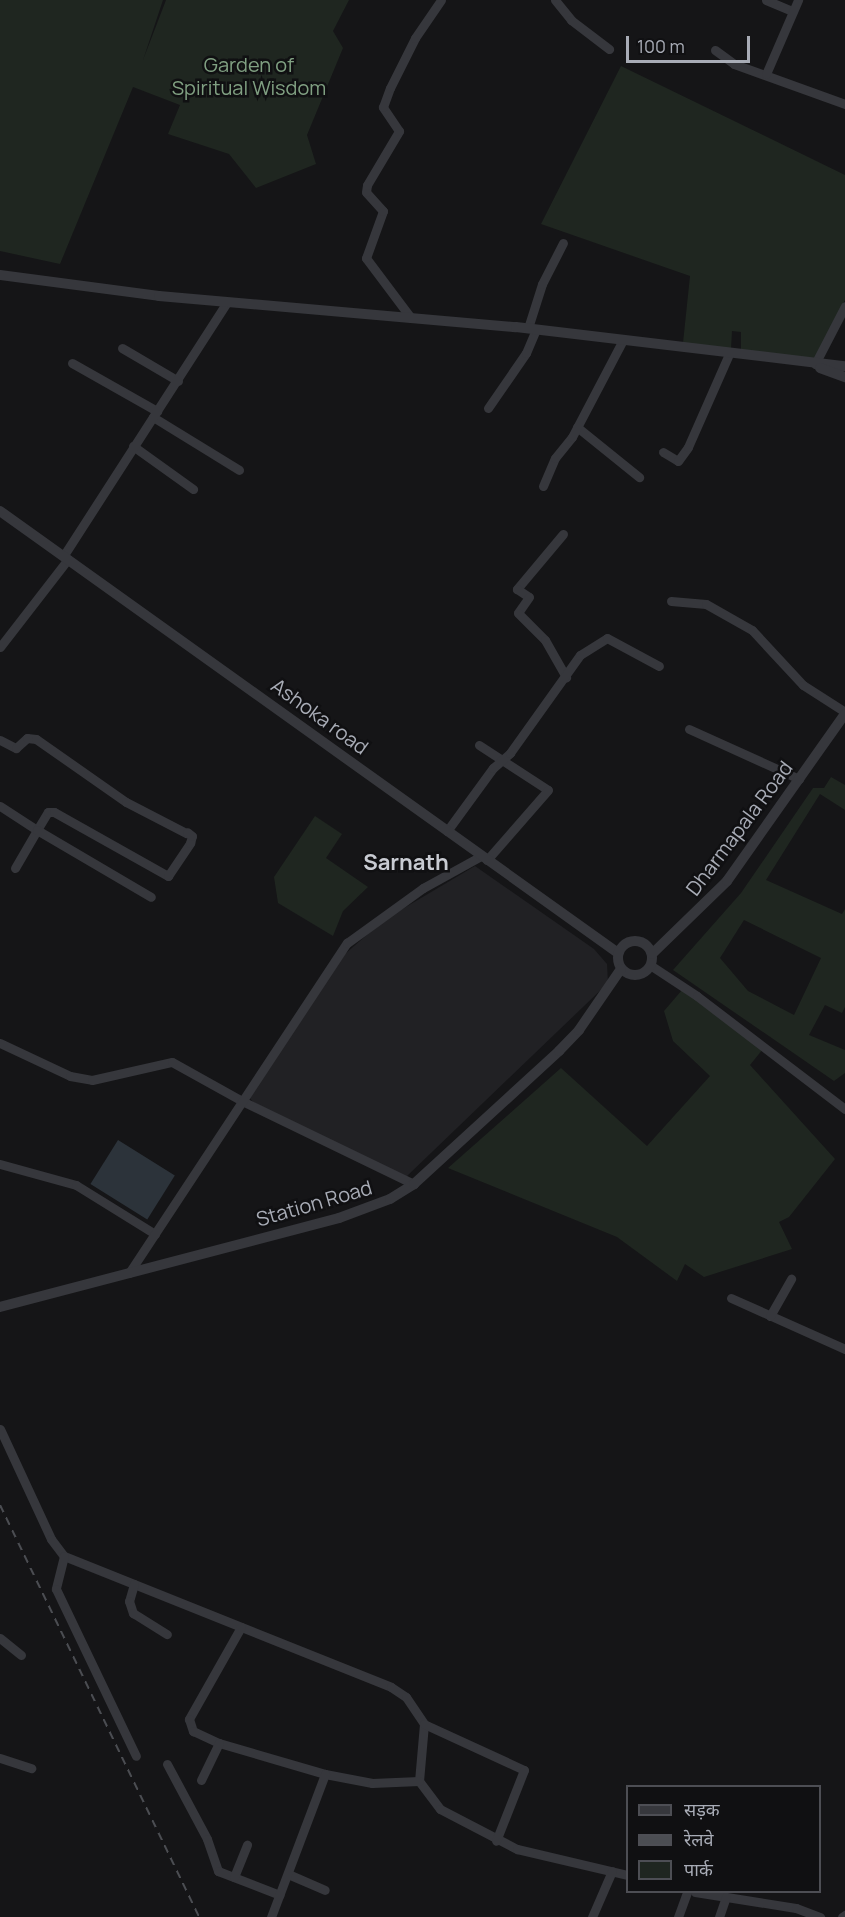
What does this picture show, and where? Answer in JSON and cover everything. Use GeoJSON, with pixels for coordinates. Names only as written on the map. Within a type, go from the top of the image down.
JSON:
{"type":"FeatureCollection","features":[{"type":"Feature","properties":{"kind":"street"},"geometry":{"type":"LineString","coordinates":[[411,318],[366,258],[383,211],[366,192],[367,185],[399,131],[383,108],[387,95],[414,38],[441,0]]}},
{"type":"Feature","properties":{"kind":"street"},"geometry":{"type":"LineString","coordinates":[[555,0],[571,20],[609,50]]}},
{"type":"Feature","properties":{"kind":"street"},"geometry":{"type":"LineString","coordinates":[[766,0],[792,11]]}},
{"type":"Feature","properties":{"kind":"street"},"geometry":{"type":"LineString","coordinates":[[766,74],[798,0]]}},
{"type":"Feature","properties":{"kind":"street"},"geometry":{"type":"LineString","coordinates":[[715,50],[734,64],[845,104]]}},
{"type":"Feature","properties":{"kind":"street"},"geometry":{"type":"LineString","coordinates":[[488,408],[526,353],[542,285],[563,243]]}},
{"type":"Feature","properties":{"kind":"street"},"geometry":{"type":"LineString","coordinates":[[0,275],[227,302],[532,329],[812,364],[845,366]]}},
{"type":"Feature","properties":{"kind":"street"},"geometry":{"type":"LineString","coordinates":[[0,647],[66,557],[227,302]]}},
{"type":"Feature","properties":{"kind":"street"},"geometry":{"type":"LineString","coordinates":[[812,364],[845,306]]}},
{"type":"Feature","properties":{"kind":"street"},"geometry":{"type":"LineString","coordinates":[[543,486],[555,458],[578,427],[623,340]]}},
{"type":"Feature","properties":{"kind":"street"},"geometry":{"type":"LineString","coordinates":[[122,348],[178,381]]}},
{"type":"Feature","properties":{"kind":"street"},"geometry":{"type":"LineString","coordinates":[[663,452],[678,461],[688,447],[729,354]]}},
{"type":"Feature","properties":{"kind":"street"},"geometry":{"type":"LineString","coordinates":[[72,363],[155,414],[239,470]]}},
{"type":"Feature","properties":{"kind":"street"},"geometry":{"type":"LineString","coordinates":[[812,364],[845,377]]}},
{"type":"Feature","properties":{"kind":"street"},"geometry":{"type":"LineString","coordinates":[[578,427],[639,477]]}},
{"type":"Feature","properties":{"kind":"street"},"geometry":{"type":"LineString","coordinates":[[134,446],[193,489]]}},
{"type":"Feature","properties":{"kind":"street","name":"Ashoka road"},"geometry":{"type":"LineString","coordinates":[[0,511],[618,953]]}},
{"type":"Feature","properties":{"kind":"street"},"geometry":{"type":"LineString","coordinates":[[563,534],[517,589],[529,597],[518,614],[545,640],[566,677]]}},
{"type":"Feature","properties":{"kind":"street"},"geometry":{"type":"LineString","coordinates":[[671,602],[706,604],[752,630],[802,685],[845,713]]}},
{"type":"Feature","properties":{"kind":"street"},"geometry":{"type":"LineString","coordinates":[[447,831],[503,761],[580,655],[607,638],[659,666]]}},
{"type":"Feature","properties":{"kind":"street","name":"Dharmapala Road"},"geometry":{"type":"LineString","coordinates":[[651,959],[717,893],[845,713]]}},
{"type":"Feature","properties":{"kind":"street"},"geometry":{"type":"LineString","coordinates":[[689,729],[799,779]]}},
{"type":"Feature","properties":{"kind":"street"},"geometry":{"type":"LineString","coordinates":[[0,740],[16,748],[27,738],[36,740],[126,802],[192,836],[190,843],[168,876],[54,812],[48,812],[15,868]]}},
{"type":"Feature","properties":{"kind":"street"},"geometry":{"type":"LineString","coordinates":[[129,1273],[346,943],[423,888],[484,858],[548,790],[479,745]]}},
{"type":"Feature","properties":{"kind":"street"},"geometry":{"type":"LineString","coordinates":[[0,806],[151,897]]}},
{"type":"Feature","properties":{"kind":"street"},"geometry":{"type":"LineString","coordinates":[[651,959],[637,975],[621,969],[618,953],[624,944],[635,941],[645,944],[651,959],[845,1109]]}},
{"type":"Feature","properties":{"kind":"street","name":"Station Road"},"geometry":{"type":"LineString","coordinates":[[0,1307],[339,1218],[390,1199],[414,1184],[559,1052],[579,1030],[621,969]]}},
{"type":"Feature","properties":{"kind":"street"},"geometry":{"type":"LineString","coordinates":[[2,1047],[70,1076],[92,1080],[172,1062],[242,1101],[414,1184]]}},
{"type":"Feature","properties":{"kind":"street"},"geometry":{"type":"LineString","coordinates":[[0,1164],[70,1183],[155,1234]]}},
{"type":"Feature","properties":{"kind":"street"},"geometry":{"type":"LineString","coordinates":[[770,1316],[791,1279]]}},
{"type":"Feature","properties":{"kind":"street"},"geometry":{"type":"LineString","coordinates":[[730,1298],[845,1349]]}},
{"type":"Feature","properties":{"kind":"street"},"geometry":{"type":"LineString","coordinates":[[0,1429],[51,1539],[64,1556],[241,1628],[375,1679],[406,1697],[424,1724],[524,1770],[496,1841]]}},
{"type":"Feature","properties":{"kind":"street"},"geometry":{"type":"LineString","coordinates":[[64,1556],[56,1589],[136,1756]]}},
{"type":"Feature","properties":{"kind":"street"},"geometry":{"type":"LineString","coordinates":[[134,1584],[129,1601],[133,1613],[167,1634]]}},
{"type":"Feature","properties":{"kind":"street"},"geometry":{"type":"LineString","coordinates":[[241,1628],[188,1723],[193,1731],[219,1743],[325,1774],[384,1783],[419,1781]]}},
{"type":"Feature","properties":{"kind":"street"},"geometry":{"type":"LineString","coordinates":[[0,1638],[21,1655]]}},
{"type":"Feature","properties":{"kind":"street"},"geometry":{"type":"LineString","coordinates":[[424,1724],[419,1781],[440,1809],[496,1841],[544,1857],[626,1875]]}},
{"type":"Feature","properties":{"kind":"street"},"geometry":{"type":"LineString","coordinates":[[201,1780],[219,1743]]}},
{"type":"Feature","properties":{"kind":"street"},"geometry":{"type":"LineString","coordinates":[[0,1758],[31,1768]]}},
{"type":"Feature","properties":{"kind":"street"},"geometry":{"type":"LineString","coordinates":[[167,1764],[207,1839],[218,1871],[280,1895]]}},
{"type":"Feature","properties":{"kind":"street"},"geometry":{"type":"LineString","coordinates":[[271,1917],[325,1774]]}},
{"type":"Feature","properties":{"kind":"street"},"geometry":{"type":"LineString","coordinates":[[234,1877],[247,1844]]}},
{"type":"Feature","properties":{"kind":"street"},"geometry":{"type":"LineString","coordinates":[[592,1917],[612,1871]]}},
{"type":"Feature","properties":{"kind":"street"},"geometry":{"type":"LineString","coordinates":[[288,1874],[325,1890]]}},
{"type":"Feature","properties":{"kind":"street"},"geometry":{"type":"LineString","coordinates":[[678,1917],[687,1893]]}},
{"type":"Feature","properties":{"kind":"street"},"geometry":{"type":"LineString","coordinates":[[701,1893],[796,1908],[820,1917]]}},
{"type":"Feature","properties":{"kind":"street"},"geometry":{"type":"LineString","coordinates":[[719,1917],[726,1897]]}},
{"type":"Feature","properties":{"kind":"shaded area"},"geometry":{"type":"Polygon","coordinates":[[[475,866],[594,949],[607,964],[608,983],[406,1177],[253,1102],[249,1097],[345,954],[384,920],[475,866]]]}},
{"type":"Feature","properties":{"kind":"shaded area"},"geometry":{"type":"Polygon","coordinates":[[[118,1140],[175,1176],[147,1220],[90,1184],[118,1140]]]}},
{"type":"Feature","properties":{"kind":"green space","name":"Garden of Spiritual Wisdom"},"geometry":{"type":"Polygon","coordinates":[[[0,0],[163,0],[143,60],[166,0],[349,0],[333,31],[343,48],[307,135],[316,164],[256,188],[229,154],[168,134],[180,105],[133,87],[60,264],[0,251],[0,0]]]}},
{"type":"Feature","properties":{"kind":"green space"},"geometry":{"type":"Polygon","coordinates":[[[621,66],[845,175],[845,300],[820,348],[819,359],[741,350],[741,332],[732,331],[731,349],[683,343],[690,276],[541,224],[621,66]]]}},
{"type":"Feature","properties":{"kind":"green space"},"geometry":{"type":"Polygon","coordinates":[[[831,777],[845,785],[845,810],[820,794],[766,880],[842,914],[845,909],[845,1007],[842,1013],[825,1005],[809,1035],[845,1050],[845,1073],[834,1081],[673,970],[741,893],[813,788],[824,788],[831,777]],[[744,920],[720,958],[748,991],[794,1015],[821,958],[744,920]]]}},
{"type":"Feature","properties":{"kind":"green space"},"geometry":{"type":"Polygon","coordinates":[[[315,816],[342,834],[326,858],[368,887],[343,911],[333,936],[278,903],[274,877],[315,816]]]}},
{"type":"Feature","properties":{"kind":"green space"},"geometry":{"type":"Polygon","coordinates":[[[682,990],[763,1049],[750,1065],[835,1159],[789,1217],[779,1222],[792,1249],[704,1277],[685,1264],[677,1281],[617,1237],[448,1168],[561,1068],[647,1146],[710,1076],[673,1041],[664,1011],[682,990]]]}},
{"type":"Feature","properties":{"kind":"railway"},"geometry":{"type":"LineString","coordinates":[[0,1505],[199,1917]]}},
{"type":"Feature","properties":{"kind":"district","name":"Sarnath"},"geometry":{"type":"Point","coordinates":[406,863]}}]}
